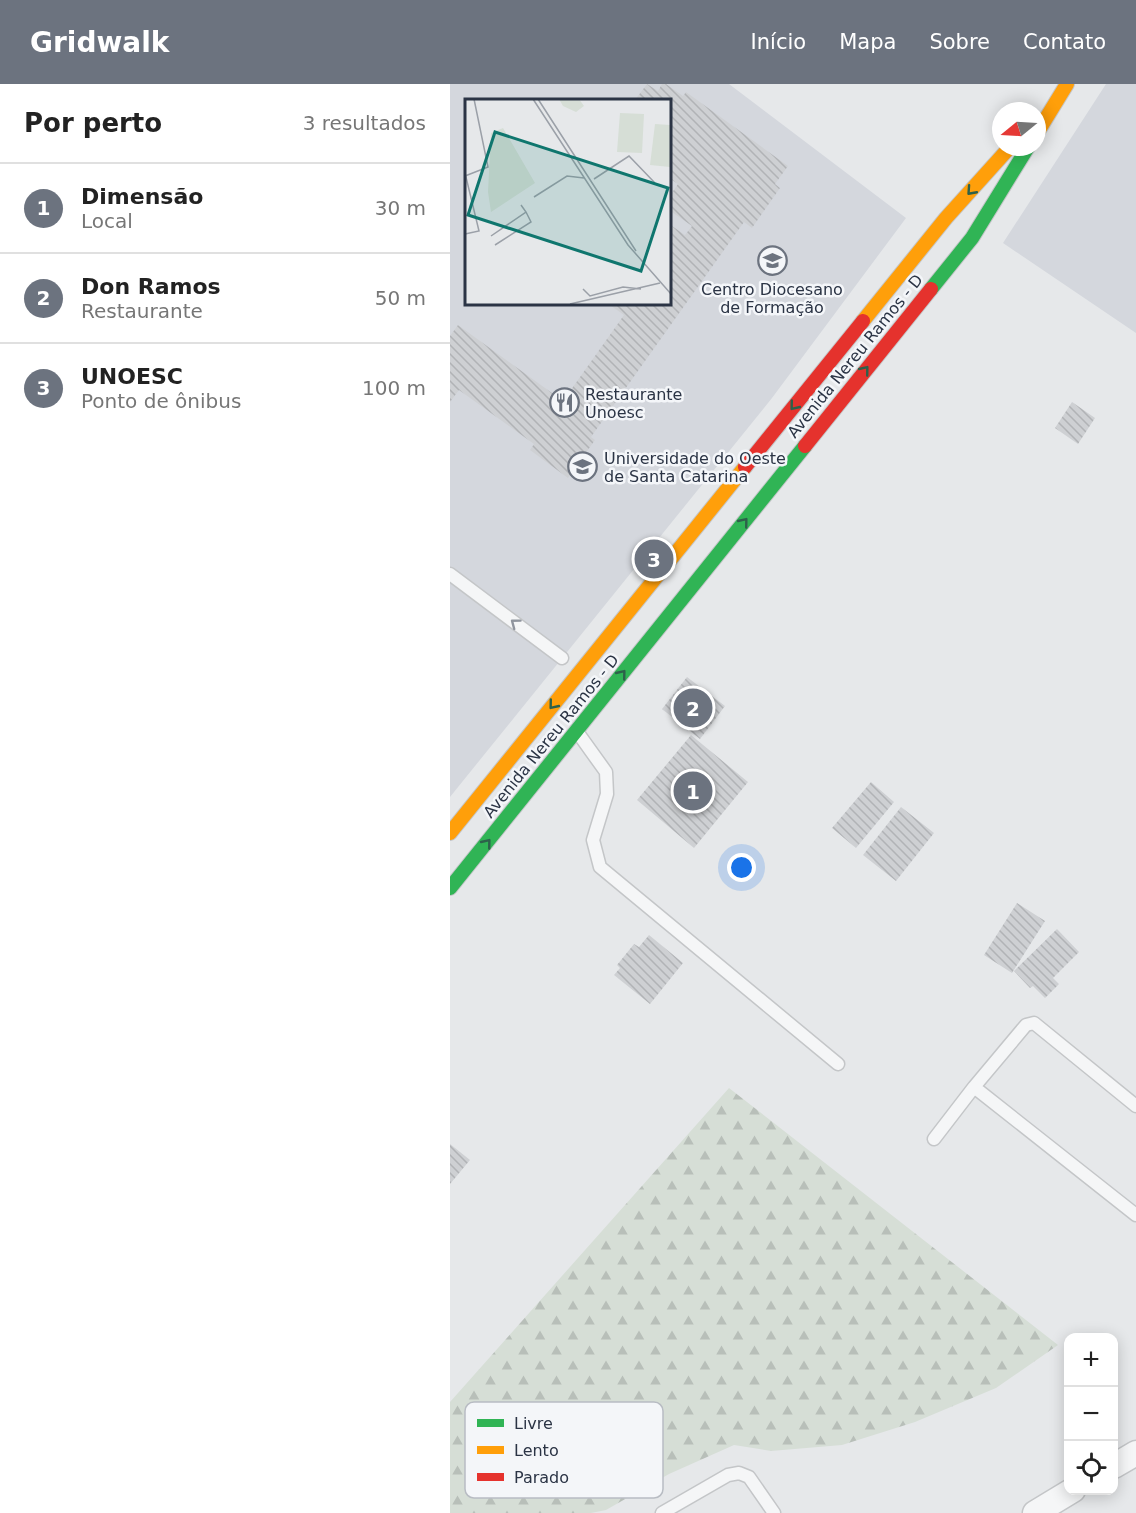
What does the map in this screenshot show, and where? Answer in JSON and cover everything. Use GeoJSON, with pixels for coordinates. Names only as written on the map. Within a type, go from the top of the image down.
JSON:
{"type":"FeatureCollection","features":[{"type":"Feature","properties":{"kind":"street"},"geometry":{"type":"LineString","coordinates":[[1046,107],[1067,84]]}},
{"type":"Feature","properties":{"kind":"street"},"geometry":{"type":"LineString","coordinates":[[1046,118],[1067,84]]}},
{"type":"Feature","properties":{"kind":"street","name":"Avenida Nereu Ramos - D"},"geometry":{"type":"LineString","coordinates":[[450,888],[576,731],[593,682],[643,620],[946,218],[1002,156]]}},
{"type":"Feature","properties":{"kind":"street","name":"Avenida Nereu Ramos - D"},"geometry":{"type":"LineString","coordinates":[[450,833],[593,682],[643,620],[972,238],[1022,156]]}},
{"type":"Feature","properties":{"kind":"street"},"geometry":{"type":"LineString","coordinates":[[1118,1463],[1136,1453]]}},
{"type":"Feature","properties":{"kind":"street"},"geometry":{"type":"LineString","coordinates":[[1035,1513],[1066,1495]]}},
{"type":"Feature","properties":{"kind":"lane"},"geometry":{"type":"LineString","coordinates":[[450,573],[562,658]]}},
{"type":"Feature","properties":{"kind":"lane"},"geometry":{"type":"LineString","coordinates":[[576,731],[606,772],[607,794],[593,840],[600,867],[838,1064]]}},
{"type":"Feature","properties":{"kind":"lane"},"geometry":{"type":"LineString","coordinates":[[934,1139],[1026,1025],[1034,1023],[1136,1106]]}},
{"type":"Feature","properties":{"kind":"lane"},"geometry":{"type":"LineString","coordinates":[[974,1087],[1136,1215]]}},
{"type":"Feature","properties":{"kind":"lane"},"geometry":{"type":"LineString","coordinates":[[662,1513],[728,1475],[740,1473],[749,1477],[774,1513]]}},
{"type":"Feature","properties":{"kind":"shaded area","name":"Universidade do Oeste de Santa Catarina"},"geometry":{"type":"Polygon","coordinates":[[[450,84],[729,84],[906,218],[772,398],[450,797],[450,84]]]}},
{"type":"Feature","properties":{"kind":"shaded area"},"geometry":{"type":"Polygon","coordinates":[[[1106,84],[1136,84],[1136,333],[1003,243],[1106,84]]]}},
{"type":"Feature","properties":{"kind":"green space"},"geometry":{"type":"Polygon","coordinates":[[[729,1088],[1058,1345],[996,1388],[915,1422],[842,1445],[771,1451],[734,1445],[663,1477],[663,1402],[465,1402],[465,1498],[627,1498],[606,1510],[591,1513],[450,1513],[450,1402],[729,1088]]]}},
{"type":"Feature","properties":{"kind":"building"},"geometry":{"type":"Polygon","coordinates":[[[647,84],[658,91],[662,84],[666,84],[683,96],[686,92],[788,166],[775,184],[780,188],[752,228],[744,222],[591,437],[595,440],[568,478],[530,450],[534,444],[459,390],[450,402],[450,336],[458,325],[563,401],[624,315],[608,304],[670,304],[670,229],[672,226],[685,235],[692,226],[670,211],[670,196],[678,184],[670,179],[670,99],[636,99],[647,84]]]}},
{"type":"Feature","properties":{"kind":"building"},"geometry":{"type":"Polygon","coordinates":[[[1072,402],[1095,418],[1078,444],[1055,428],[1072,402]]]}},
{"type":"Feature","properties":{"kind":"building"},"geometry":{"type":"Polygon","coordinates":[[[687,677],[725,706],[700,739],[662,709],[687,677]]]}},
{"type":"Feature","properties":{"kind":"building"},"geometry":{"type":"Polygon","coordinates":[[[691,735],[748,782],[694,848],[637,800],[691,735]]]}},
{"type":"Feature","properties":{"kind":"building"},"geometry":{"type":"Polygon","coordinates":[[[871,782],[894,802],[856,848],[832,828],[871,782]]]}},
{"type":"Feature","properties":{"kind":"building"},"geometry":{"type":"Polygon","coordinates":[[[901,807],[934,833],[896,881],[863,855],[901,807]]]}},
{"type":"Feature","properties":{"kind":"building"},"geometry":{"type":"Polygon","coordinates":[[[1017,903],[1045,921],[1012,973],[984,955],[1017,903]]]}},
{"type":"Feature","properties":{"kind":"building"},"geometry":{"type":"Polygon","coordinates":[[[1057,929],[1079,952],[1053,978],[1059,984],[1045,998],[1033,986],[1030,988],[1014,971],[1057,929]]]}},
{"type":"Feature","properties":{"kind":"building"},"geometry":{"type":"Polygon","coordinates":[[[649,935],[683,963],[650,1004],[614,975],[620,968],[617,965],[634,944],[639,947],[649,935]]]}},
{"type":"Feature","properties":{"kind":"building"},"geometry":{"type":"Polygon","coordinates":[[[450,1144],[470,1160],[450,1184],[450,1144]]]}},
{"type":"Feature","properties":{"kind":"traffic: fast"},"geometry":{"type":"LineString","coordinates":[[931,289],[972,238],[1022,156]]}},
{"type":"Feature","properties":{"kind":"traffic: fast"},"geometry":{"type":"LineString","coordinates":[[450,888],[805,446]]}},
{"type":"Feature","properties":{"kind":"traffic: slow"},"geometry":{"type":"LineString","coordinates":[[1046,118],[1067,84]]}},
{"type":"Feature","properties":{"kind":"traffic: slow"},"geometry":{"type":"LineString","coordinates":[[863,321],[946,218],[1002,156]]}},
{"type":"Feature","properties":{"kind":"traffic: slow"},"geometry":{"type":"LineString","coordinates":[[450,833],[745,467]]}},
{"type":"Feature","properties":{"kind":"traffic: jam"},"geometry":{"type":"LineString","coordinates":[[805,446],[931,289]]}},
{"type":"Feature","properties":{"kind":"traffic: jam"},"geometry":{"type":"LineString","coordinates":[[745,467],[863,321]]}},
{"type":"Feature","properties":{"kind":"place","name":"Centro Diocesano de Formação"},"geometry":{"type":"Point","coordinates":[772,261]}},
{"type":"Feature","properties":{"kind":"place","name":"Restaurante Unoesc"},"geometry":{"type":"Point","coordinates":[564,403]}},
{"type":"Feature","properties":{"kind":"place","name":"Universidade do Oeste de Santa Catarina"},"geometry":{"type":"Point","coordinates":[583,467]}},
{"type":"Feature","properties":{"kind":"place","name":"UNOESC"},"geometry":{"type":"Point","coordinates":[654,559]}},
{"type":"Feature","properties":{"kind":"place","name":"Don Ramos"},"geometry":{"type":"Point","coordinates":[693,708]}},
{"type":"Feature","properties":{"kind":"place","name":"Dimensão"},"geometry":{"type":"Point","coordinates":[693,791]}}]}
